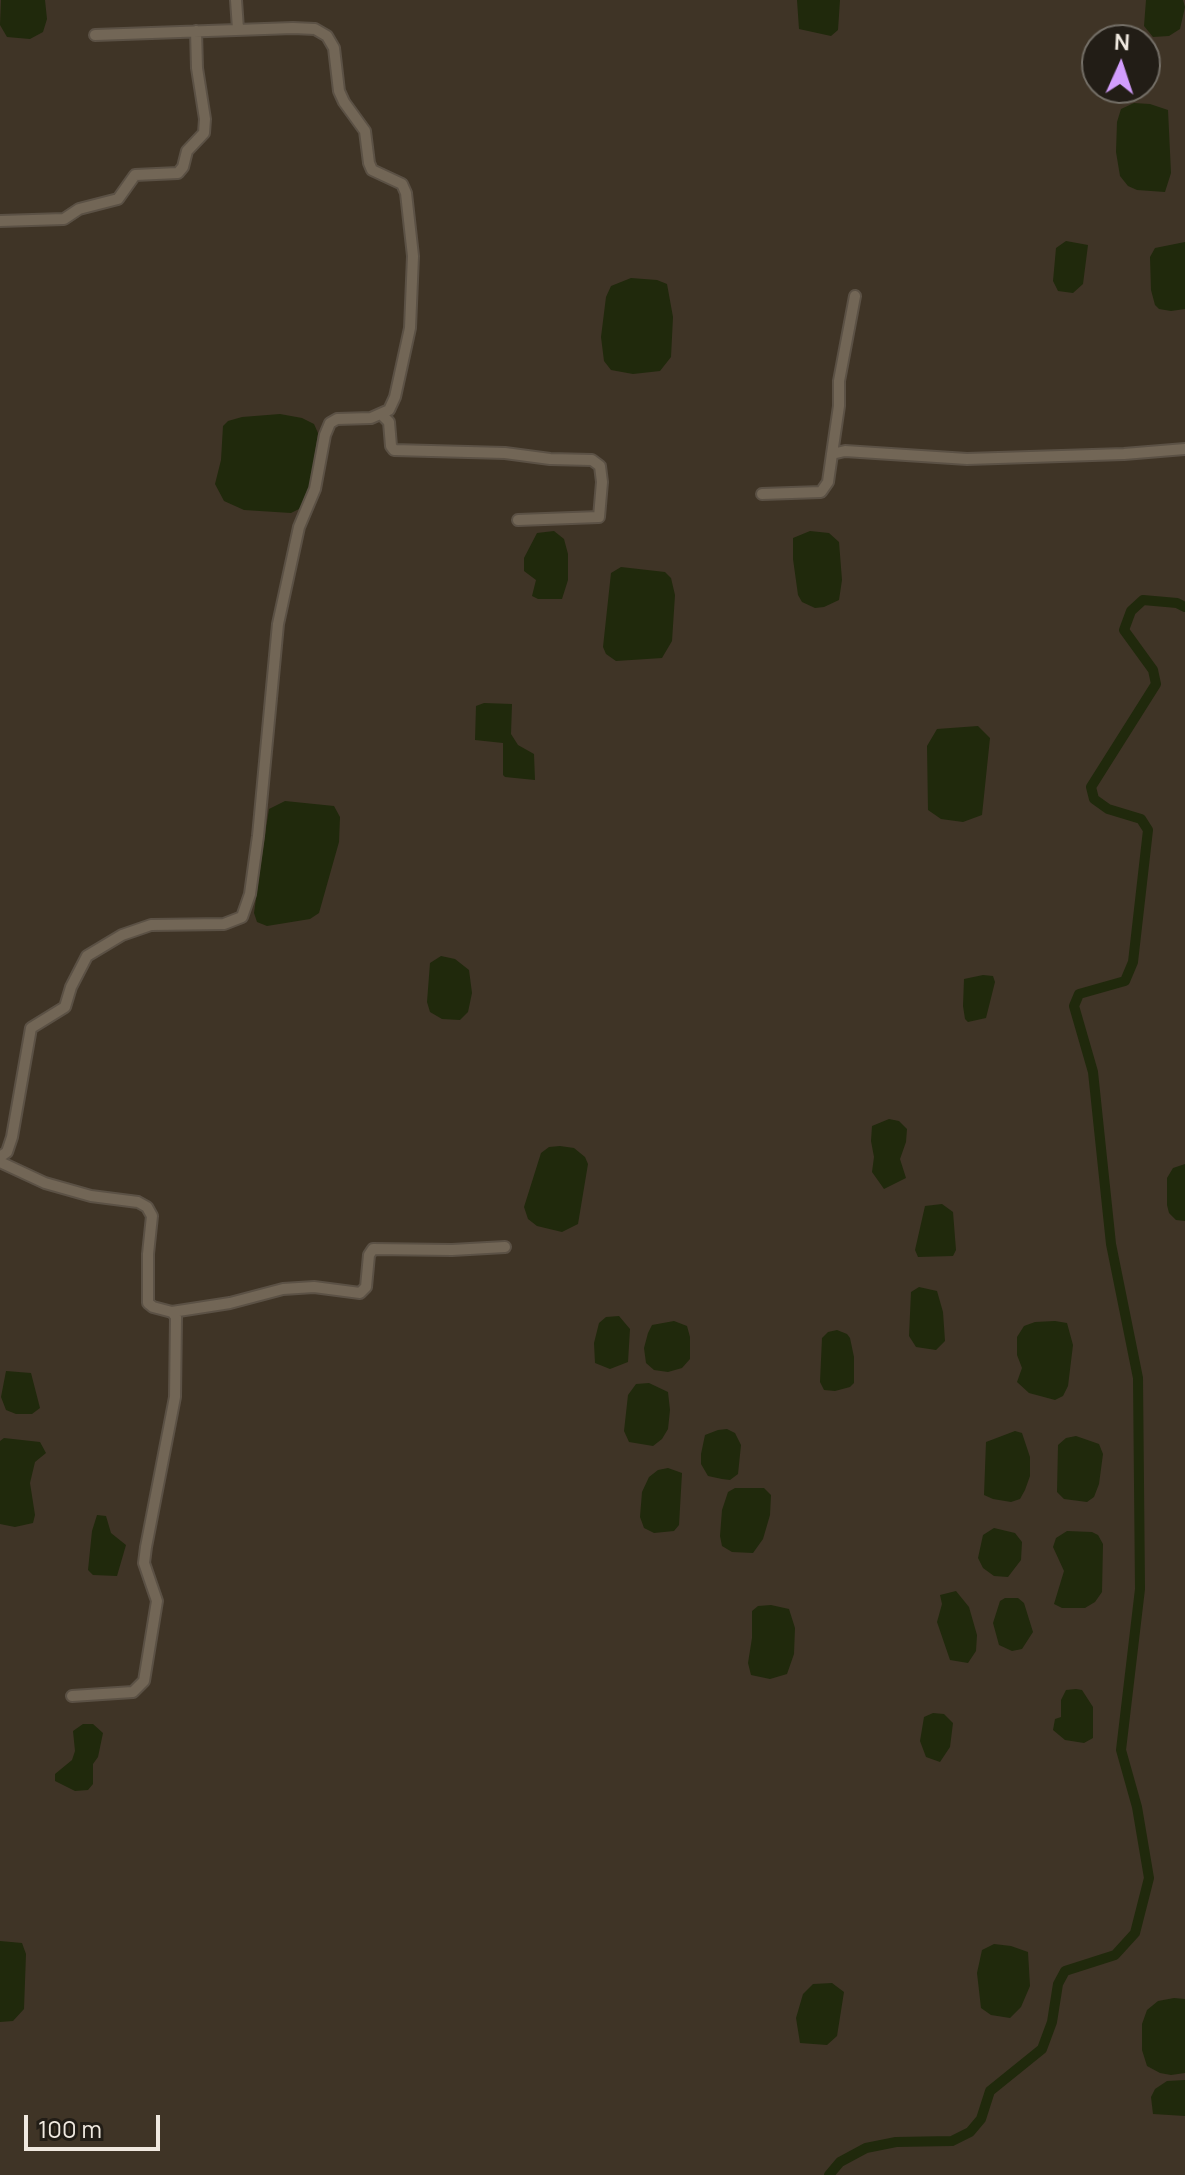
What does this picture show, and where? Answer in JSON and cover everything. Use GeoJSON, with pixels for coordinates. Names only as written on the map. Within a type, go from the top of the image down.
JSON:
{"type":"FeatureCollection","features":[{"type":"Feature","properties":{"kind":"street"},"geometry":{"type":"LineString","coordinates":[[236,0],[238,29]]}},
{"type":"Feature","properties":{"kind":"street"},"geometry":{"type":"LineString","coordinates":[[95,35],[315,29],[327,36],[334,48],[339,91],[365,131],[372,170],[402,184],[406,193],[413,256],[410,328],[395,397],[389,410],[371,418],[337,419],[330,423],[325,435],[315,489],[299,527],[278,624],[258,836],[250,894],[242,917],[224,924],[151,925],[122,935],[87,956],[71,987],[65,1007],[31,1028],[12,1137],[7,1152],[0,1159],[45,1183],[91,1196],[138,1202],[147,1207],[152,1216],[148,1303],[172,1312],[230,1303],[283,1289],[314,1287],[360,1293],[366,1287],[369,1255],[373,1249],[505,1247]]}},
{"type":"Feature","properties":{"kind":"street"},"geometry":{"type":"LineString","coordinates":[[0,221],[64,219],[79,209],[118,199],[135,175],[178,173],[187,151],[204,133],[196,31]]}},
{"type":"Feature","properties":{"kind":"street"},"geometry":{"type":"LineString","coordinates":[[762,494],[821,492],[828,482],[839,406],[839,381],[855,296]]}},
{"type":"Feature","properties":{"kind":"street"},"geometry":{"type":"LineString","coordinates":[[381,414],[389,422],[394,450],[505,453],[592,460],[600,466],[599,517],[518,520]]}},
{"type":"Feature","properties":{"kind":"street"},"geometry":{"type":"LineString","coordinates":[[832,454],[845,451],[967,459],[1185,449]]}},
{"type":"Feature","properties":{"kind":"street"},"geometry":{"type":"LineString","coordinates":[[72,1696],[133,1692],[144,1681],[157,1601],[144,1563],[175,1397],[176,1317],[172,1312]]}},
{"type":"Feature","properties":{"kind":"shaded area"},"geometry":{"type":"Polygon","coordinates":[[[1,0],[45,0],[47,19],[43,32],[30,39],[7,37],[0,25],[1,0]]]}},
{"type":"Feature","properties":{"kind":"shaded area"},"geometry":{"type":"Polygon","coordinates":[[[797,0],[840,0],[838,30],[831,36],[799,29],[797,0]]]}},
{"type":"Feature","properties":{"kind":"shaded area"},"geometry":{"type":"Polygon","coordinates":[[[1146,0],[1183,0],[1185,7],[1180,29],[1169,36],[1161,36],[1161,24],[1144,24],[1146,0]]]}},
{"type":"Feature","properties":{"kind":"shaded area"},"geometry":{"type":"Polygon","coordinates":[[[1132,104],[1150,104],[1168,110],[1171,173],[1165,192],[1137,190],[1128,186],[1120,176],[1116,152],[1117,122],[1121,109],[1132,104]]]}},
{"type":"Feature","properties":{"kind":"shaded area"},"geometry":{"type":"Polygon","coordinates":[[[1066,241],[1088,245],[1083,284],[1073,293],[1058,291],[1053,281],[1056,248],[1066,241]]]}},
{"type":"Feature","properties":{"kind":"shaded area"},"geometry":{"type":"Polygon","coordinates":[[[1185,242],[1185,309],[1159,309],[1151,290],[1150,257],[1155,248],[1185,242]]]}},
{"type":"Feature","properties":{"kind":"shaded area"},"geometry":{"type":"Polygon","coordinates":[[[631,278],[667,284],[673,317],[671,357],[660,371],[633,374],[611,370],[604,361],[601,337],[606,297],[611,286],[631,278]]]}},
{"type":"Feature","properties":{"kind":"shaded area"},"geometry":{"type":"Polygon","coordinates":[[[280,414],[314,424],[318,433],[309,492],[301,508],[291,513],[244,510],[224,501],[215,484],[221,460],[223,426],[242,417],[280,414]]]}},
{"type":"Feature","properties":{"kind":"shaded area"},"geometry":{"type":"Polygon","coordinates":[[[554,531],[564,539],[568,554],[568,580],[562,599],[538,599],[532,596],[536,580],[524,571],[524,558],[537,533],[554,531]]]}},
{"type":"Feature","properties":{"kind":"shaded area"},"geometry":{"type":"Polygon","coordinates":[[[810,531],[829,533],[839,542],[842,580],[839,600],[824,607],[815,608],[802,602],[798,595],[793,538],[810,531]]]}},
{"type":"Feature","properties":{"kind":"shaded area"},"geometry":{"type":"Polygon","coordinates":[[[621,567],[665,572],[671,578],[675,595],[672,641],[662,658],[616,661],[606,654],[603,647],[611,573],[621,567]]]}},
{"type":"Feature","properties":{"kind":"shaded area"},"geometry":{"type":"Polygon","coordinates":[[[484,703],[512,704],[511,734],[518,745],[534,754],[535,780],[505,777],[503,743],[475,740],[476,706],[484,703]]]}},
{"type":"Feature","properties":{"kind":"shaded area"},"geometry":{"type":"Polygon","coordinates":[[[978,726],[990,738],[982,815],[963,822],[941,819],[928,810],[927,746],[937,729],[978,726]]]}},
{"type":"Feature","properties":{"kind":"shaded area"},"geometry":{"type":"Polygon","coordinates":[[[285,801],[334,806],[340,817],[339,842],[319,913],[310,919],[267,926],[257,922],[254,913],[266,828],[269,809],[285,801]]]}},
{"type":"Feature","properties":{"kind":"shaded area"},"geometry":{"type":"Polygon","coordinates":[[[441,956],[455,959],[469,970],[472,993],[468,1012],[460,1020],[442,1019],[430,1012],[427,1002],[430,963],[441,956]]]}},
{"type":"Feature","properties":{"kind":"shaded area"},"geometry":{"type":"Polygon","coordinates":[[[993,976],[995,982],[986,1018],[968,1022],[963,1006],[964,979],[993,976]]]}},
{"type":"Feature","properties":{"kind":"shaded area"},"geometry":{"type":"Polygon","coordinates":[[[889,1119],[899,1121],[907,1129],[900,1159],[906,1178],[884,1189],[872,1172],[872,1126],[889,1119]]]}},
{"type":"Feature","properties":{"kind":"shaded area"},"geometry":{"type":"Polygon","coordinates":[[[549,1147],[574,1148],[588,1164],[578,1224],[562,1232],[537,1226],[528,1219],[524,1207],[541,1153],[549,1147]]]}},
{"type":"Feature","properties":{"kind":"shaded area"},"geometry":{"type":"Polygon","coordinates":[[[1185,1164],[1185,1221],[1176,1220],[1169,1213],[1167,1178],[1173,1168],[1185,1164]]]}},
{"type":"Feature","properties":{"kind":"shaded area"},"geometry":{"type":"Polygon","coordinates":[[[942,1204],[953,1212],[956,1250],[953,1256],[918,1257],[915,1250],[925,1206],[942,1204]]]}},
{"type":"Feature","properties":{"kind":"shaded area"},"geometry":{"type":"Polygon","coordinates":[[[919,1287],[937,1291],[943,1312],[945,1341],[936,1350],[916,1347],[909,1336],[911,1292],[919,1287]]]}},
{"type":"Feature","properties":{"kind":"shaded area"},"geometry":{"type":"Polygon","coordinates":[[[619,1316],[630,1329],[628,1362],[610,1369],[595,1363],[594,1343],[599,1323],[606,1317],[619,1316]]]}},
{"type":"Feature","properties":{"kind":"shaded area"},"geometry":{"type":"Polygon","coordinates":[[[674,1321],[687,1326],[690,1359],[682,1368],[668,1372],[654,1370],[646,1363],[644,1348],[648,1333],[652,1325],[674,1321]]]}},
{"type":"Feature","properties":{"kind":"shaded area"},"geometry":{"type":"Polygon","coordinates":[[[1055,1321],[1067,1323],[1073,1345],[1068,1386],[1063,1396],[1055,1400],[1029,1393],[1017,1382],[1022,1368],[1017,1355],[1017,1337],[1024,1326],[1055,1321]]]}},
{"type":"Feature","properties":{"kind":"shaded area"},"geometry":{"type":"Polygon","coordinates":[[[837,1330],[850,1338],[854,1383],[835,1391],[824,1390],[820,1382],[822,1338],[828,1332],[837,1330]]]}},
{"type":"Feature","properties":{"kind":"shaded area"},"geometry":{"type":"Polygon","coordinates":[[[6,1371],[31,1373],[40,1408],[32,1414],[16,1414],[6,1410],[1,1397],[6,1371]]]}},
{"type":"Feature","properties":{"kind":"shaded area"},"geometry":{"type":"Polygon","coordinates":[[[649,1383],[668,1392],[670,1410],[668,1429],[653,1446],[629,1442],[624,1431],[628,1395],[636,1384],[649,1383]]]}},
{"type":"Feature","properties":{"kind":"shaded area"},"geometry":{"type":"Polygon","coordinates":[[[727,1429],[735,1433],[741,1445],[738,1474],[730,1480],[708,1476],[701,1464],[705,1435],[727,1429]]]}},
{"type":"Feature","properties":{"kind":"shaded area"},"geometry":{"type":"Polygon","coordinates":[[[1015,1431],[1022,1433],[1030,1457],[1030,1476],[1020,1499],[1011,1502],[993,1499],[984,1495],[986,1442],[1015,1431]]]}},
{"type":"Feature","properties":{"kind":"shaded area"},"geometry":{"type":"Polygon","coordinates":[[[1076,1436],[1099,1444],[1103,1454],[1099,1484],[1094,1497],[1087,1502],[1064,1499],[1057,1492],[1058,1445],[1066,1438],[1076,1436]]]}},
{"type":"Feature","properties":{"kind":"shaded area"},"geometry":{"type":"Polygon","coordinates":[[[4,1438],[40,1442],[46,1453],[35,1462],[30,1483],[35,1515],[33,1523],[15,1527],[0,1524],[0,1441],[4,1438]]]}},
{"type":"Feature","properties":{"kind":"shaded area"},"geometry":{"type":"Polygon","coordinates":[[[668,1468],[682,1473],[679,1525],[674,1531],[654,1533],[644,1528],[640,1517],[642,1492],[649,1477],[658,1470],[668,1468]]]}},
{"type":"Feature","properties":{"kind":"shaded area"},"geometry":{"type":"Polygon","coordinates":[[[735,1488],[764,1488],[771,1495],[770,1515],[763,1539],[753,1553],[732,1552],[722,1546],[722,1510],[728,1492],[735,1488]]]}},
{"type":"Feature","properties":{"kind":"shaded area"},"geometry":{"type":"Polygon","coordinates":[[[97,1515],[106,1516],[111,1533],[126,1545],[117,1576],[93,1575],[88,1570],[97,1515]]]}},
{"type":"Feature","properties":{"kind":"shaded area"},"geometry":{"type":"Polygon","coordinates":[[[994,1528],[1015,1533],[1022,1542],[1021,1560],[1008,1577],[994,1576],[983,1568],[978,1558],[983,1535],[994,1528]]]}},
{"type":"Feature","properties":{"kind":"shaded area"},"geometry":{"type":"Polygon","coordinates":[[[1067,1531],[1092,1532],[1103,1544],[1102,1592],[1095,1602],[1085,1608],[1062,1608],[1054,1604],[1064,1571],[1053,1547],[1056,1538],[1067,1531]]]}},
{"type":"Feature","properties":{"kind":"shaded area"},"geometry":{"type":"Polygon","coordinates":[[[956,1591],[969,1607],[977,1635],[976,1651],[968,1663],[950,1660],[937,1622],[942,1604],[940,1595],[956,1591]]]}},
{"type":"Feature","properties":{"kind":"shaded area"},"geometry":{"type":"Polygon","coordinates":[[[1018,1598],[1024,1603],[1033,1632],[1022,1649],[1012,1651],[999,1645],[993,1623],[1000,1601],[1018,1598]]]}},
{"type":"Feature","properties":{"kind":"shaded area"},"geometry":{"type":"Polygon","coordinates":[[[758,1606],[789,1609],[795,1628],[794,1654],[787,1674],[770,1679],[751,1675],[748,1663],[752,1611],[758,1606]]]}},
{"type":"Feature","properties":{"kind":"shaded area"},"geometry":{"type":"Polygon","coordinates":[[[1066,1690],[1082,1690],[1093,1707],[1093,1738],[1084,1743],[1065,1740],[1053,1730],[1055,1719],[1061,1717],[1061,1700],[1066,1690]]]}},
{"type":"Feature","properties":{"kind":"shaded area"},"geometry":{"type":"Polygon","coordinates":[[[933,1713],[944,1714],[953,1723],[950,1747],[940,1762],[926,1757],[920,1741],[924,1717],[933,1713]]]}},
{"type":"Feature","properties":{"kind":"shaded area"},"geometry":{"type":"Polygon","coordinates":[[[83,1724],[93,1724],[103,1733],[98,1757],[93,1764],[93,1784],[88,1790],[75,1791],[55,1781],[55,1774],[72,1760],[75,1751],[73,1731],[83,1724]]]}},
{"type":"Feature","properties":{"kind":"shaded area"},"geometry":{"type":"Polygon","coordinates":[[[0,1941],[22,1943],[26,1954],[24,2009],[13,2021],[0,2022],[0,1941]]]}},
{"type":"Feature","properties":{"kind":"shaded area"},"geometry":{"type":"Polygon","coordinates":[[[994,1944],[1028,1952],[1030,1986],[1021,2007],[1010,2018],[991,2015],[981,2008],[977,1973],[982,1950],[994,1944]]]}},
{"type":"Feature","properties":{"kind":"shaded area"},"geometry":{"type":"Polygon","coordinates":[[[832,1983],[844,1992],[837,2036],[827,2045],[800,2043],[796,2018],[803,1994],[813,1984],[832,1983]]]}},
{"type":"Feature","properties":{"kind":"shaded area"},"geometry":{"type":"Polygon","coordinates":[[[1185,1999],[1185,2073],[1171,2075],[1147,2066],[1142,2050],[1142,2024],[1147,2010],[1158,2001],[1185,1999]]]}},
{"type":"Feature","properties":{"kind":"shaded area"},"geometry":{"type":"Polygon","coordinates":[[[1185,2080],[1185,2116],[1153,2114],[1151,2097],[1155,2089],[1167,2081],[1185,2080]]]}},
{"type":"Feature","properties":{"kind":"waterway"},"geometry":{"type":"LineString","coordinates":[[829,2175],[840,2162],[866,2148],[896,2142],[952,2141],[970,2132],[981,2119],[990,2091],[1042,2049],[1052,2022],[1058,1984],[1065,1971],[1115,1955],[1135,1933],[1149,1878],[1137,1807],[1121,1750],[1140,1589],[1138,1378],[1111,1244],[1093,1072],[1074,1006],[1079,994],[1125,981],[1133,962],[1148,830],[1141,819],[1108,809],[1094,799],[1091,787],[1156,684],[1153,670],[1124,630],[1131,611],[1143,600],[1177,603],[1185,607]]}}]}
